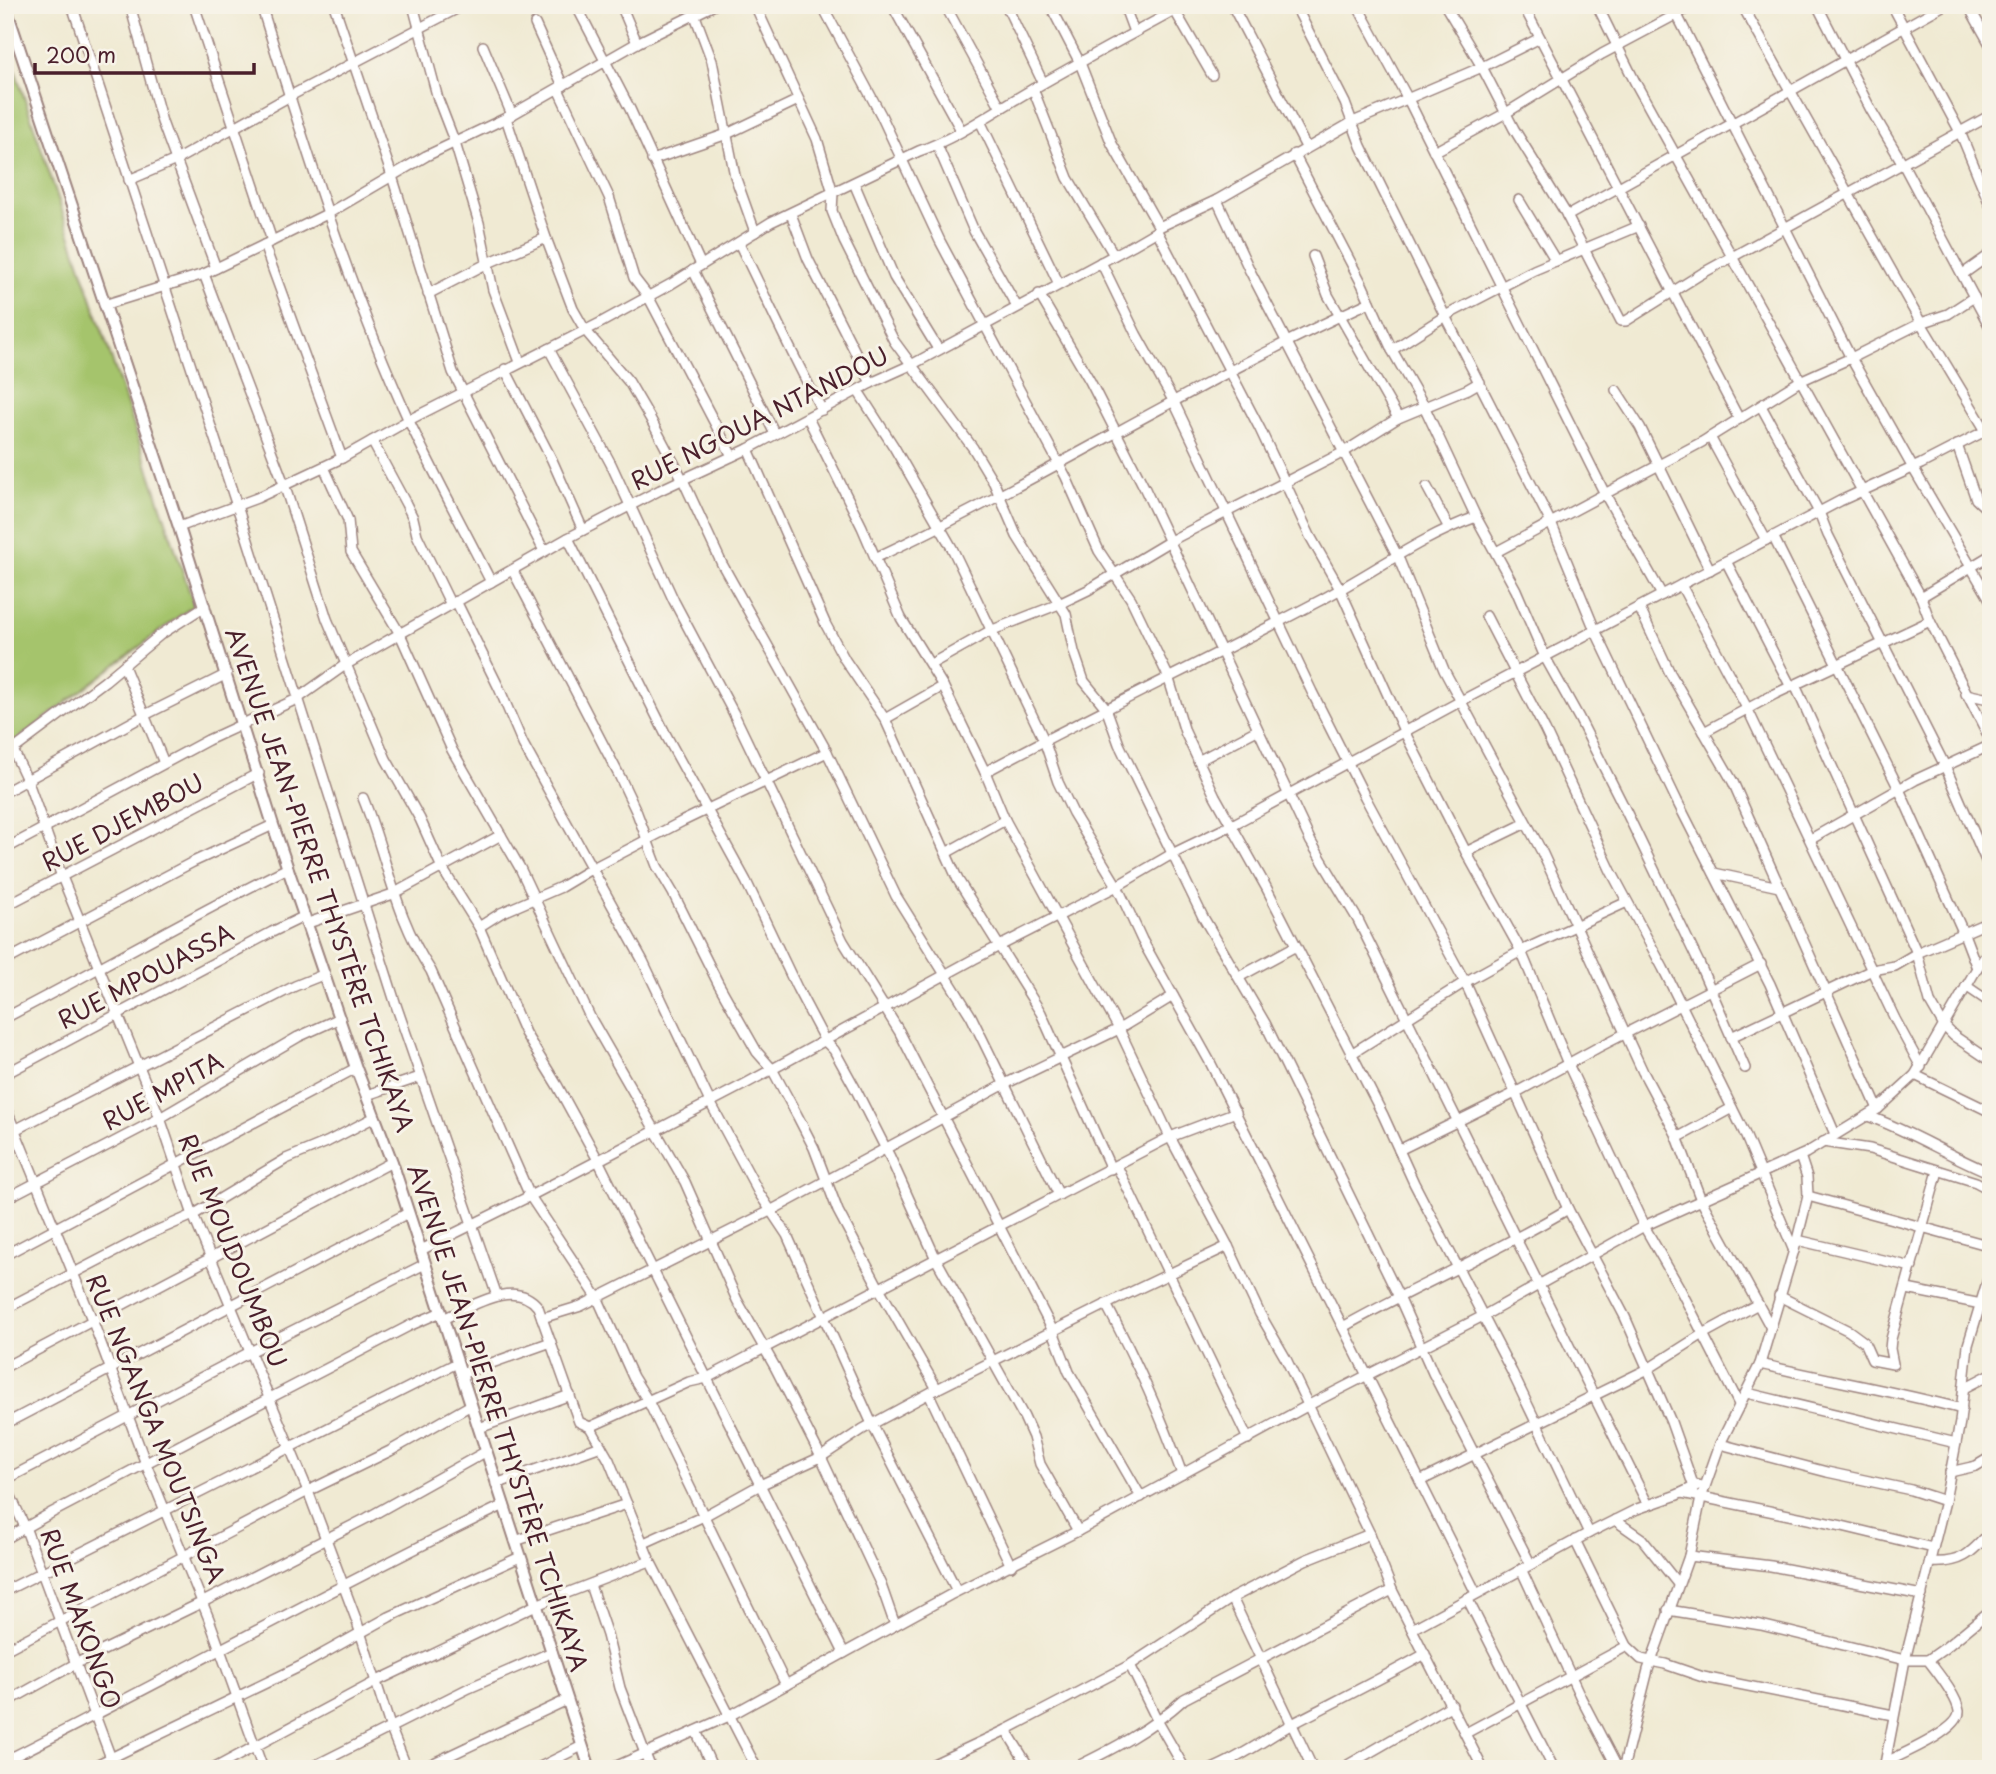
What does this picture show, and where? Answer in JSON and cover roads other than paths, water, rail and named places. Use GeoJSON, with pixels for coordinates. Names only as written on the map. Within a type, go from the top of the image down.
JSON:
{"type":"FeatureCollection","features":[{"type":"Feature","properties":{"kind":"street","name":"AVENUE JEAN-PIERRE THYSTÈRE TCHIKAYA"},"geometry":{"type":"LineString","coordinates":[[5,5],[205,606],[273,825],[356,1068],[392,1162],[590,1769]]}},
{"type":"Feature","properties":{"kind":"street"},"geometry":{"type":"LineString","coordinates":[[72,5],[237,506],[420,1077],[498,1296]]}},
{"type":"Feature","properties":{"kind":"street"},"geometry":{"type":"LineString","coordinates":[[130,5],[162,122],[216,268]]}},
{"type":"Feature","properties":{"kind":"street"},"geometry":{"type":"LineString","coordinates":[[194,5],[268,243],[342,458]]}},
{"type":"Feature","properties":{"kind":"street"},"geometry":{"type":"LineString","coordinates":[[261,5],[327,214],[409,420],[491,582]]}},
{"type":"Feature","properties":{"kind":"street"},"geometry":{"type":"LineString","coordinates":[[334,5],[392,176],[446,351],[462,392],[544,551]]}},
{"type":"Feature","properties":{"kind":"street"},"geometry":{"type":"LineString","coordinates":[[413,5],[438,99],[455,143],[482,234],[501,315],[520,362]]}},
{"type":"Feature","properties":{"kind":"street"},"geometry":{"type":"LineString","coordinates":[[129,180],[176,160],[290,96],[464,5]]}},
{"type":"Feature","properties":{"kind":"street"},"geometry":{"type":"LineString","coordinates":[[576,5],[652,160],[697,268],[775,433]]}},
{"type":"Feature","properties":{"kind":"street"},"geometry":{"type":"LineString","coordinates":[[621,5],[637,43]]}},
{"type":"Feature","properties":{"kind":"street"},"geometry":{"type":"LineString","coordinates":[[104,305],[204,274],[327,214],[392,176],[509,116],[693,10],[714,5]]}},
{"type":"Feature","properties":{"kind":"street"},"geometry":{"type":"LineString","coordinates":[[755,5],[817,139],[833,193],[832,211],[844,241],[894,341],[973,448],[994,484],[1017,536],[1066,614],[1074,652],[1084,681],[1106,708],[1119,744],[1203,917],[1265,1023],[1399,1297],[1421,1348],[1530,1563]]}},
{"type":"Feature","properties":{"kind":"street"},"geometry":{"type":"LineString","coordinates":[[822,5],[881,115],[940,241],[1058,463],[1099,551],[1131,599],[1168,676],[1185,732],[1198,761],[1351,1054],[1419,1194],[1460,1268],[1589,1533]]}},
{"type":"Feature","properties":{"kind":"street"},"geometry":{"type":"LineString","coordinates":[[892,5],[961,130]]}},
{"type":"Feature","properties":{"kind":"street"},"geometry":{"type":"LineString","coordinates":[[946,5],[1001,108]]}},
{"type":"Feature","properties":{"kind":"street"},"geometry":{"type":"LineString","coordinates":[[1006,5],[1044,83]]}},
{"type":"Feature","properties":{"kind":"street"},"geometry":{"type":"LineString","coordinates":[[1050,5],[1080,63],[1112,144],[1260,429],[1310,536],[1340,589],[1405,733],[1521,951],[1568,1064],[1644,1226],[1740,1406]]}},
{"type":"Feature","properties":{"kind":"street"},"geometry":{"type":"LineString","coordinates":[[1124,5],[1134,32]]}},
{"type":"Feature","properties":{"kind":"street"},"geometry":{"type":"LineString","coordinates":[[179,527],[237,506],[342,458],[505,369],[549,349],[648,296],[755,232],[919,151],[937,145],[1185,5]]}},
{"type":"Feature","properties":{"kind":"street"},"geometry":{"type":"LineString","coordinates":[[1233,5],[1306,147]]}},
{"type":"Feature","properties":{"kind":"street"},"geometry":{"type":"LineString","coordinates":[[1295,5],[1445,316],[1551,523],[1595,631],[1761,964],[1835,1134]]}},
{"type":"Feature","properties":{"kind":"street"},"geometry":{"type":"LineString","coordinates":[[1357,5],[1408,99],[1605,494],[1661,595]]}},
{"type":"Feature","properties":{"kind":"street"},"geometry":{"type":"LineString","coordinates":[[1445,5],[1567,216],[1621,321],[1626,321],[1674,290],[1991,116]]}},
{"type":"Feature","properties":{"kind":"street"},"geometry":{"type":"LineString","coordinates":[[1523,5],[1739,419]]}},
{"type":"Feature","properties":{"kind":"street"},"geometry":{"type":"LineString","coordinates":[[1597,5],[1800,381],[1921,597],[1930,621],[1991,743],[1899,789],[1811,839]]}},
{"type":"Feature","properties":{"kind":"street"},"geometry":{"type":"LineString","coordinates":[[1672,5],[1852,358],[1991,601]]}},
{"type":"Feature","properties":{"kind":"street"},"geometry":{"type":"LineString","coordinates":[[1434,152],[1694,5]]}},
{"type":"Feature","properties":{"kind":"street"},"geometry":{"type":"LineString","coordinates":[[421,1250],[710,1102],[1056,915],[1117,886],[1172,854],[1232,825],[1819,512],[1988,430],[1921,323],[1742,5]]}},
{"type":"Feature","properties":{"kind":"street"},"geometry":{"type":"LineString","coordinates":[[1817,5],[1871,110],[1991,328]]}},
{"type":"Feature","properties":{"kind":"street"},"geometry":{"type":"LineString","coordinates":[[1892,5],[1960,132],[1991,207]]}},
{"type":"Feature","properties":{"kind":"street"},"geometry":{"type":"LineString","coordinates":[[1567,216],[1944,5]]}},
{"type":"Feature","properties":{"kind":"street"},"geometry":{"type":"LineString","coordinates":[[1968,5],[1991,46]]}},
{"type":"Feature","properties":{"kind":"street"},"geometry":{"type":"LineString","coordinates":[[693,10],[712,61],[735,176],[755,232]]}},
{"type":"Feature","properties":{"kind":"street"},"geometry":{"type":"LineString","coordinates":[[1175,11],[1212,75]]}},
{"type":"Feature","properties":{"kind":"street"},"geometry":{"type":"LineString","coordinates":[[535,24],[608,197],[634,278],[648,296],[732,456]]}},
{"type":"Feature","properties":{"kind":"street","name":"RUE NGOUA NTANDOU"},"geometry":{"type":"LineString","coordinates":[[5,849],[164,763],[242,723],[297,699],[345,665],[544,551],[913,364],[1158,229],[1217,200],[1353,122],[1482,67],[1540,38]]}},
{"type":"Feature","properties":{"kind":"street"},"geometry":{"type":"LineString","coordinates":[[483,46],[509,116],[546,238],[584,330],[629,382],[683,480],[722,564],[827,752],[896,896],[971,1016],[1059,1195]]}},
{"type":"Feature","properties":{"kind":"street"},"geometry":{"type":"LineString","coordinates":[[1032,89],[1068,178],[1114,255]]}},
{"type":"Feature","properties":{"kind":"street"},"geometry":{"type":"LineString","coordinates":[[652,160],[727,134],[798,100]]}},
{"type":"Feature","properties":{"kind":"street"},"geometry":{"type":"LineString","coordinates":[[980,121],[1059,284]]}},
{"type":"Feature","properties":{"kind":"street"},"geometry":{"type":"LineString","coordinates":[[937,145],[974,231],[1017,307]]}},
{"type":"Feature","properties":{"kind":"street"},"geometry":{"type":"LineString","coordinates":[[1294,154],[1392,349],[1424,406],[1545,657],[1624,807],[1745,1068]]}},
{"type":"Feature","properties":{"kind":"street"},"geometry":{"type":"LineString","coordinates":[[854,183],[894,277],[937,349]]}},
{"type":"Feature","properties":{"kind":"street"},"geometry":{"type":"LineString","coordinates":[[1217,200],[1250,271],[1398,557],[1430,639],[1578,927],[1625,1033],[1677,1138],[1701,1200],[1770,1326]]}},
{"type":"Feature","properties":{"kind":"street"},"geometry":{"type":"LineString","coordinates":[[1519,200],[1556,261]]}},
{"type":"Feature","properties":{"kind":"street"},"geometry":{"type":"LineString","coordinates":[[791,214],[808,259],[872,383]]}},
{"type":"Feature","properties":{"kind":"street"},"geometry":{"type":"LineString","coordinates":[[1392,349],[1445,316],[1556,261],[1639,226]]}},
{"type":"Feature","properties":{"kind":"street"},"geometry":{"type":"LineString","coordinates":[[428,294],[488,263],[546,238]]}},
{"type":"Feature","properties":{"kind":"street"},"geometry":{"type":"LineString","coordinates":[[739,243],[799,369],[822,410]]}},
{"type":"Feature","properties":{"kind":"street"},"geometry":{"type":"LineString","coordinates":[[1963,274],[1991,254]]}},
{"type":"Feature","properties":{"kind":"street"},"geometry":{"type":"LineString","coordinates":[[1314,256],[1328,295],[1398,418]]}},
{"type":"Feature","properties":{"kind":"street"},"geometry":{"type":"LineString","coordinates":[[1101,262],[1136,334],[1174,402],[1348,762],[1465,982],[1568,1209],[1625,1317],[1671,1422],[1694,1487]]}},
{"type":"Feature","properties":{"kind":"street"},"geometry":{"type":"LineString","coordinates":[[204,274],[284,484],[327,619],[386,759],[442,868],[480,927],[526,1033],[598,1160],[844,1653]]}},
{"type":"Feature","properties":{"kind":"street"},"geometry":{"type":"LineString","coordinates":[[1039,295],[1090,380],[1116,431],[1311,842],[1358,920],[1538,1284],[1562,1326],[1648,1505]]}},
{"type":"Feature","properties":{"kind":"street"},"geometry":{"type":"LineString","coordinates":[[1496,552],[1710,437],[1800,381],[1921,323],[1948,314],[1975,297]]}},
{"type":"Feature","properties":{"kind":"street"},"geometry":{"type":"LineString","coordinates":[[875,558],[941,527],[1116,431],[1370,302]]}},
{"type":"Feature","properties":{"kind":"street"},"geometry":{"type":"LineString","coordinates":[[549,349],[605,452],[657,567],[723,691],[844,941],[886,1008],[944,1116],[1053,1331],[1069,1372],[1141,1497]]}},
{"type":"Feature","properties":{"kind":"street"},"geometry":{"type":"LineString","coordinates":[[505,369],[552,460],[583,530]]}},
{"type":"Feature","properties":{"kind":"street"},"geometry":{"type":"LineString","coordinates":[[931,664],[990,631],[1059,604],[1115,575],[1170,541],[1344,452],[1398,418],[1480,382]]}},
{"type":"Feature","properties":{"kind":"street"},"geometry":{"type":"LineString","coordinates":[[1615,390],[1640,427],[1710,570]]}},
{"type":"Feature","properties":{"kind":"street"},"geometry":{"type":"LineString","coordinates":[[858,391],[941,527],[1044,740],[1058,782],[1068,802],[1117,886],[1142,940],[1236,1112],[1476,1593]]}},
{"type":"Feature","properties":{"kind":"street"},"geometry":{"type":"LineString","coordinates":[[1761,406],[1819,512],[1828,535],[1945,766],[1991,872]]}},
{"type":"Feature","properties":{"kind":"street"},"geometry":{"type":"LineString","coordinates":[[808,418],[862,527],[901,618],[943,686],[1005,820],[1119,1029],[1170,1137],[1260,1314],[1286,1359],[1370,1534],[1392,1590],[1482,1766],[1470,1769]]}},
{"type":"Feature","properties":{"kind":"street"},"geometry":{"type":"LineString","coordinates":[[1710,437],[1770,538],[1839,665],[1899,789],[1977,968]]}},
{"type":"Feature","properties":{"kind":"street"},"geometry":{"type":"LineString","coordinates":[[372,441],[413,518],[417,535],[499,688],[523,744],[643,961],[710,1102],[759,1193],[793,1247],[872,1423],[957,1591]]}},
{"type":"Feature","properties":{"kind":"street"},"geometry":{"type":"LineString","coordinates":[[1957,445],[1976,499],[1991,513]]}},
{"type":"Feature","properties":{"kind":"street"},"geometry":{"type":"LineString","coordinates":[[748,449],[826,625],[845,660],[885,719],[958,880],[1041,1013],[1248,1439]]}},
{"type":"Feature","properties":{"kind":"street"},"geometry":{"type":"LineString","coordinates":[[324,467],[348,520],[351,552],[400,634],[452,750],[536,899],[550,935],[590,1017],[685,1182],[737,1300],[821,1457],[881,1585],[895,1625]]}},
{"type":"Feature","properties":{"kind":"street"},"geometry":{"type":"LineString","coordinates":[[1427,487],[1449,528]]}},
{"type":"Feature","properties":{"kind":"street"},"geometry":{"type":"LineString","coordinates":[[985,772],[1168,676],[1279,622],[1449,528],[1476,517]]}},
{"type":"Feature","properties":{"kind":"street"},"geometry":{"type":"LineString","coordinates":[[568,538],[627,659],[746,881],[825,1041],[834,1050],[887,1150],[936,1259],[1033,1437],[1040,1464],[1078,1531]]}},
{"type":"Feature","properties":{"kind":"street"},"geometry":{"type":"LineString","coordinates":[[1921,597],[1991,555]]}},
{"type":"Feature","properties":{"kind":"street"},"geometry":{"type":"LineString","coordinates":[[1726,561],[1793,686],[1855,814],[1917,953],[1927,996],[1944,1026],[1954,1036],[1991,1060]]}},
{"type":"Feature","properties":{"kind":"street"},"geometry":{"type":"LineString","coordinates":[[513,571],[620,777],[637,813],[646,841],[718,983],[757,1052],[772,1069],[814,1148],[838,1211],[933,1391],[1011,1566]]}},
{"type":"Feature","properties":{"kind":"street"},"geometry":{"type":"LineString","coordinates":[[1681,585],[1747,708],[1811,839],[1918,1071],[1991,1112]]}},
{"type":"Feature","properties":{"kind":"street"},"geometry":{"type":"LineString","coordinates":[[9,753],[124,666],[160,635],[205,606]]}},
{"type":"Feature","properties":{"kind":"street"},"geometry":{"type":"LineString","coordinates":[[1639,607],[1670,673],[1733,782],[1878,1109]]}},
{"type":"Feature","properties":{"kind":"street"},"geometry":{"type":"LineString","coordinates":[[1486,616],[1732,1108],[1763,1173],[1794,1251]]}},
{"type":"Feature","properties":{"kind":"street"},"geometry":{"type":"LineString","coordinates":[[1704,732],[1747,708],[1930,621]]}},
{"type":"Feature","properties":{"kind":"street"},"geometry":{"type":"LineString","coordinates":[[124,666],[164,763]]}},
{"type":"Feature","properties":{"kind":"street"},"geometry":{"type":"LineString","coordinates":[[5,792],[28,782],[145,715],[227,674]]}},
{"type":"Feature","properties":{"kind":"street"},"geometry":{"type":"LineString","coordinates":[[885,719],[943,686]]}},
{"type":"Feature","properties":{"kind":"street"},"geometry":{"type":"LineString","coordinates":[[1966,694],[1984,698],[1991,696]]}},
{"type":"Feature","properties":{"kind":"street"},"geometry":{"type":"LineString","coordinates":[[1198,761],[1257,730]]}},
{"type":"Feature","properties":{"kind":"street"},"geometry":{"type":"LineString","coordinates":[[480,927],[501,913],[561,887],[646,841],[827,752]]}},
{"type":"Feature","properties":{"kind":"street","name":"RUE MOUDOUMBOU"},"geometry":{"type":"LineString","coordinates":[[9,753],[28,782],[62,877],[160,1118],[193,1215],[308,1491],[344,1585],[391,1729],[407,1769]]}},
{"type":"Feature","properties":{"kind":"street","name":"RUE DJEMBOU"},"geometry":{"type":"LineString","coordinates":[[5,906],[259,773]]}},
{"type":"Feature","properties":{"kind":"street"},"geometry":{"type":"LineString","coordinates":[[363,798],[376,828],[393,894],[416,948],[431,971],[530,1196],[597,1297],[632,1377],[648,1401],[786,1685]]}},
{"type":"Feature","properties":{"kind":"street"},"geometry":{"type":"LineString","coordinates":[[946,853],[1005,820]]}},
{"type":"Feature","properties":{"kind":"street"},"geometry":{"type":"LineString","coordinates":[[1466,852],[1526,823]]}},
{"type":"Feature","properties":{"kind":"street"},"geometry":{"type":"LineString","coordinates":[[5,961],[193,862],[273,825]]}},
{"type":"Feature","properties":{"kind":"street","name":"RUE MPOUASSA"},"geometry":{"type":"LineString","coordinates":[[5,1074],[272,932],[393,894],[501,835]]}},
{"type":"Feature","properties":{"kind":"street"},"geometry":{"type":"LineString","coordinates":[[5,1018],[288,868]]}},
{"type":"Feature","properties":{"kind":"street"},"geometry":{"type":"LineString","coordinates":[[1714,873],[1779,887]]}},
{"type":"Feature","properties":{"kind":"street"},"geometry":{"type":"LineString","coordinates":[[1351,1054],[1465,982],[1521,951],[1578,927],[1627,902]]}},
{"type":"Feature","properties":{"kind":"street"},"geometry":{"type":"LineString","coordinates":[[1731,1038],[1872,970],[1895,966],[1917,953],[1991,921]]}},
{"type":"Feature","properties":{"kind":"street"},"geometry":{"type":"LineString","coordinates":[[1239,977],[1294,947]]}},
{"type":"Feature","properties":{"kind":"street"},"geometry":{"type":"LineString","coordinates":[[610,1769],[729,1716],[957,1591],[1078,1531],[1307,1406],[1483,1316],[1644,1226],[1800,1156],[1878,1109],[1918,1071],[1966,986],[1991,948]]}},
{"type":"Feature","properties":{"kind":"street"},"geometry":{"type":"LineString","coordinates":[[1399,1150],[1460,1122],[1681,1003],[1761,964]]}},
{"type":"Feature","properties":{"kind":"street"},"geometry":{"type":"LineString","coordinates":[[10,1133],[138,1065],[295,986],[325,974]]}},
{"type":"Feature","properties":{"kind":"street"},"geometry":{"type":"LineString","coordinates":[[1966,986],[1991,1003]]}},
{"type":"Feature","properties":{"kind":"street"},"geometry":{"type":"LineString","coordinates":[[542,1318],[581,1306],[772,1210],[1005,1084],[1119,1029],[1173,996]]}},
{"type":"Feature","properties":{"kind":"street","name":"RUE MPITA"},"geometry":{"type":"LineString","coordinates":[[5,1199],[160,1118],[298,1037],[340,1018]]}},
{"type":"Feature","properties":{"kind":"street"},"geometry":{"type":"LineString","coordinates":[[5,1255],[356,1068]]}},
{"type":"Feature","properties":{"kind":"street"},"geometry":{"type":"LineString","coordinates":[[366,1095],[420,1077]]}},
{"type":"Feature","properties":{"kind":"street","name":"RUE NGANGA MOUTSINGA"},"geometry":{"type":"LineString","coordinates":[[5,1106],[10,1133],[56,1228],[146,1464],[239,1696],[263,1769]]}},
{"type":"Feature","properties":{"kind":"street"},"geometry":{"type":"LineString","coordinates":[[1677,1138],[1732,1108]]}},
{"type":"Feature","properties":{"kind":"street"},"geometry":{"type":"LineString","coordinates":[[590,1427],[689,1382],[707,1378],[1170,1137],[1236,1112]]}},
{"type":"Feature","properties":{"kind":"street"},"geometry":{"type":"LineString","coordinates":[[1868,1115],[1991,1173]]}},
{"type":"Feature","properties":{"kind":"street"},"geometry":{"type":"LineString","coordinates":[[5,1309],[147,1235],[193,1215],[286,1159],[327,1142],[375,1117]]}},
{"type":"Feature","properties":{"kind":"street"},"geometry":{"type":"LineString","coordinates":[[1823,1142],[1870,1149],[1976,1182],[1991,1190]]}},
{"type":"Feature","properties":{"kind":"street"},"geometry":{"type":"LineString","coordinates":[[1620,1769],[1651,1662],[1689,1556],[1707,1479],[1720,1444],[1760,1364],[1794,1251],[1808,1196],[1807,1177],[1800,1156]]}},
{"type":"Feature","properties":{"kind":"street"},"geometry":{"type":"LineString","coordinates":[[5,1367],[392,1162]]}},
{"type":"Feature","properties":{"kind":"street"},"geometry":{"type":"LineString","coordinates":[[1779,1296],[1849,1331],[1864,1342],[1872,1360],[1891,1364],[1894,1362],[1890,1349],[1891,1339],[1938,1171]]}},
{"type":"Feature","properties":{"kind":"street"},"geometry":{"type":"LineString","coordinates":[[1808,1196],[1991,1246]]}},
{"type":"Feature","properties":{"kind":"street"},"geometry":{"type":"LineString","coordinates":[[1343,1327],[1516,1240],[1568,1209]]}},
{"type":"Feature","properties":{"kind":"street"},"geometry":{"type":"LineString","coordinates":[[5,1424],[408,1213]]}},
{"type":"Feature","properties":{"kind":"street"},"geometry":{"type":"LineString","coordinates":[[1797,1240],[1912,1267]]}},
{"type":"Feature","properties":{"kind":"street"},"geometry":{"type":"LineString","coordinates":[[644,1543],[821,1457],[872,1423],[933,1391],[1106,1304],[1228,1247]]}},
{"type":"Feature","properties":{"kind":"street"},"geometry":{"type":"LineString","coordinates":[[5,1482],[128,1415],[425,1264]]}},
{"type":"Feature","properties":{"kind":"street"},"geometry":{"type":"LineString","coordinates":[[1885,1765],[1905,1660],[1945,1501],[1962,1409],[1968,1345],[1988,1287],[1991,1269]]}},
{"type":"Feature","properties":{"kind":"street"},"geometry":{"type":"LineString","coordinates":[[1907,1289],[1981,1304]]}},
{"type":"Feature","properties":{"kind":"street"},"geometry":{"type":"LineString","coordinates":[[5,1539],[409,1326],[510,1293],[533,1300],[579,1422],[590,1427],[601,1446],[618,1480],[650,1561],[757,1769]]}},
{"type":"Feature","properties":{"kind":"street"},"geometry":{"type":"LineString","coordinates":[[1106,1304],[1156,1404],[1182,1474]]}},
{"type":"Feature","properties":{"kind":"street"},"geometry":{"type":"LineString","coordinates":[[1420,1482],[1648,1369],[1703,1334],[1758,1304]]}},
{"type":"Feature","properties":{"kind":"street"},"geometry":{"type":"LineString","coordinates":[[5,1591],[290,1447],[459,1368],[551,1342]]}},
{"type":"Feature","properties":{"kind":"street"},"geometry":{"type":"LineString","coordinates":[[1760,1364],[1828,1380],[1892,1390],[1962,1409]]}},
{"type":"Feature","properties":{"kind":"street"},"geometry":{"type":"LineString","coordinates":[[1964,1388],[1991,1374]]}},
{"type":"Feature","properties":{"kind":"street"},"geometry":{"type":"LineString","coordinates":[[1747,1393],[1956,1443]]}},
{"type":"Feature","properties":{"kind":"street"},"geometry":{"type":"LineString","coordinates":[[478,1428],[570,1395]]}},
{"type":"Feature","properties":{"kind":"street"},"geometry":{"type":"LineString","coordinates":[[5,1650],[308,1491],[390,1451],[471,1405]]}},
{"type":"Feature","properties":{"kind":"street"},"geometry":{"type":"LineString","coordinates":[[1720,1444],[1827,1472],[1911,1490],[1945,1501]]}},
{"type":"Feature","properties":{"kind":"street"},"geometry":{"type":"LineString","coordinates":[[496,1484],[601,1446]]}},
{"type":"Feature","properties":{"kind":"street"},"geometry":{"type":"LineString","coordinates":[[5,1703],[77,1663],[202,1602],[453,1472],[485,1452]]}},
{"type":"Feature","properties":{"kind":"street"},"geometry":{"type":"LineString","coordinates":[[1950,1472],[1976,1466],[1991,1457]]}},
{"type":"Feature","properties":{"kind":"street"},"geometry":{"type":"LineString","coordinates":[[1412,1629],[1575,1540],[1648,1505],[1682,1493],[1707,1479]]}},
{"type":"Feature","properties":{"kind":"street","name":"RUE MAKONGO"},"geometry":{"type":"LineString","coordinates":[[5,1482],[26,1527],[115,1769]]}},
{"type":"Feature","properties":{"kind":"street"},"geometry":{"type":"LineString","coordinates":[[1682,1493],[1933,1548]]}},
{"type":"Feature","properties":{"kind":"street"},"geometry":{"type":"LineString","coordinates":[[516,1541],[627,1504]]}},
{"type":"Feature","properties":{"kind":"street"},"geometry":{"type":"LineString","coordinates":[[5,1761],[504,1505]]}},
{"type":"Feature","properties":{"kind":"street"},"geometry":{"type":"LineString","coordinates":[[1615,1520],[1642,1539],[1678,1584]]}},
{"type":"Feature","properties":{"kind":"street"},"geometry":{"type":"LineString","coordinates":[[1930,1562],[1946,1563],[1961,1558],[1972,1552],[1991,1531]]}},
{"type":"Feature","properties":{"kind":"street"},"geometry":{"type":"LineString","coordinates":[[923,1769],[1006,1730],[1130,1665],[1232,1598],[1305,1560],[1370,1534]]}},
{"type":"Feature","properties":{"kind":"street"},"geometry":{"type":"LineString","coordinates":[[1575,1540],[1627,1646],[1641,1659],[1717,1681],[1893,1715]]}},
{"type":"Feature","properties":{"kind":"street"},"geometry":{"type":"LineString","coordinates":[[1689,1556],[1771,1566],[1922,1595]]}},
{"type":"Feature","properties":{"kind":"street"},"geometry":{"type":"LineString","coordinates":[[88,1769],[239,1696],[444,1590],[520,1557]]}},
{"type":"Feature","properties":{"kind":"street"},"geometry":{"type":"LineString","coordinates":[[214,1769],[377,1681],[536,1605],[650,1561]]}},
{"type":"Feature","properties":{"kind":"street"},"geometry":{"type":"LineString","coordinates":[[1521,1569],[1620,1769]]}},
{"type":"Feature","properties":{"kind":"street"},"geometry":{"type":"LineString","coordinates":[[590,1585],[607,1635],[620,1688],[650,1769]]}},
{"type":"Feature","properties":{"kind":"street"},"geometry":{"type":"LineString","coordinates":[[1072,1769],[1110,1751],[1158,1722],[1184,1699],[1392,1590]]}},
{"type":"Feature","properties":{"kind":"street"},"geometry":{"type":"LineString","coordinates":[[1232,1598],[1313,1769]]}},
{"type":"Feature","properties":{"kind":"street"},"geometry":{"type":"LineString","coordinates":[[1467,1598],[1554,1769]]}},
{"type":"Feature","properties":{"kind":"street"},"geometry":{"type":"LineString","coordinates":[[1668,1610],[1761,1625],[1905,1660],[1928,1660],[1991,1610]]}},
{"type":"Feature","properties":{"kind":"street"},"geometry":{"type":"LineString","coordinates":[[1466,1733],[1627,1646]]}},
{"type":"Feature","properties":{"kind":"street"},"geometry":{"type":"LineString","coordinates":[[308,1769],[470,1688],[552,1652]]}},
{"type":"Feature","properties":{"kind":"street"},"geometry":{"type":"LineString","coordinates":[[1212,1769],[1425,1654]]}},
{"type":"Feature","properties":{"kind":"street"},"geometry":{"type":"LineString","coordinates":[[1885,1765],[1946,1730],[1959,1716],[1959,1709],[1947,1686],[1928,1660]]}},
{"type":"Feature","properties":{"kind":"street"},"geometry":{"type":"LineString","coordinates":[[1130,1665],[1185,1769]]}},
{"type":"Feature","properties":{"kind":"street"},"geometry":{"type":"LineString","coordinates":[[421,1769],[567,1700]]}},
{"type":"Feature","properties":{"kind":"street"},"geometry":{"type":"LineString","coordinates":[[1341,1769],[1452,1704]]}},
{"type":"Feature","properties":{"kind":"street"},"geometry":{"type":"LineString","coordinates":[[1006,1730],[1030,1769]]}},
{"type":"Feature","properties":{"kind":"street"},"geometry":{"type":"LineString","coordinates":[[696,1731],[713,1769]]}},
{"type":"Feature","properties":{"kind":"street"},"geometry":{"type":"LineString","coordinates":[[536,1769],[582,1746]]}}]}
